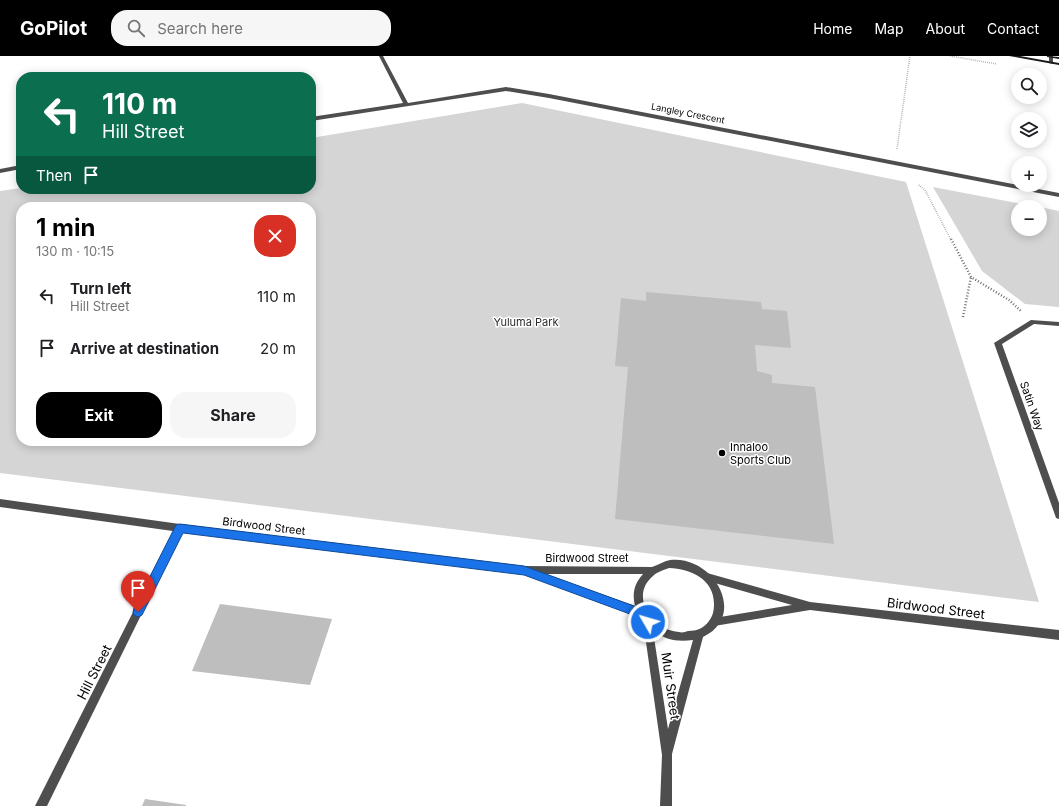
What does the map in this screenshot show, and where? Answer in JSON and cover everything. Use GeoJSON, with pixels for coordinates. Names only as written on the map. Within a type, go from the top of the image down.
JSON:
{"type":"FeatureCollection","features":[{"type":"Feature","properties":{"kind":"main road"},"geometry":{"type":"LineString","coordinates":[[1011,56],[1033,58],[1059,64]]}},
{"type":"Feature","properties":{"kind":"main road"},"geometry":{"type":"LineString","coordinates":[[1050,56],[1059,58]]}},
{"type":"Feature","properties":{"kind":"street"},"geometry":{"type":"LineString","coordinates":[[381,56],[406,104]]}},
{"type":"Feature","properties":{"kind":"street"},"geometry":{"type":"LineString","coordinates":[[1050,56],[1051,63]]}},
{"type":"Feature","properties":{"kind":"street","name":"Langley Crescent"},"geometry":{"type":"LineString","coordinates":[[316,118],[506,89],[895,162],[1059,195]]}},
{"type":"Feature","properties":{"kind":"street"},"geometry":{"type":"LineString","coordinates":[[0,171],[16,168]]}},
{"type":"Feature","properties":{"kind":"street"},"geometry":{"type":"LineString","coordinates":[[1033,322],[1059,324]]}},
{"type":"Feature","properties":{"kind":"street","name":"Satin Way"},"geometry":{"type":"LineString","coordinates":[[1033,322],[998,343],[1059,515]]}},
{"type":"Feature","properties":{"kind":"street","name":"Birdwood Street"},"geometry":{"type":"LineString","coordinates":[[0,503],[180,528],[524,570],[650,570]]}},
{"type":"Feature","properties":{"kind":"street","name":"Hill Street"},"geometry":{"type":"LineString","coordinates":[[41,806],[180,528]]}},
{"type":"Feature","properties":{"kind":"street"},"geometry":{"type":"LineString","coordinates":[[679,564],[694,568],[707,577],[714,585],[720,604],[718,614],[708,629],[699,634],[688,637],[677,637],[666,634],[644,617],[638,604],[637,594],[644,577],[650,570],[664,565],[679,564]]}},
{"type":"Feature","properties":{"kind":"street","name":"Birdwood Street"},"geometry":{"type":"LineString","coordinates":[[524,570],[644,617]]}},
{"type":"Feature","properties":{"kind":"street","name":"Birdwood Street"},"geometry":{"type":"LineString","coordinates":[[707,577],[810,606],[1059,635]]}},
{"type":"Feature","properties":{"kind":"street","name":"Birdwood Street"},"geometry":{"type":"LineString","coordinates":[[714,622],[810,606]]}},
{"type":"Feature","properties":{"kind":"street","name":"Muir Street"},"geometry":{"type":"LineString","coordinates":[[644,617],[667,755],[666,806]]}},
{"type":"Feature","properties":{"kind":"street","name":"Muir Street"},"geometry":{"type":"LineString","coordinates":[[667,755],[699,634]]}},
{"type":"Feature","properties":{"kind":"path"},"geometry":{"type":"LineString","coordinates":[[910,56],[895,162],[925,190],[971,277],[1009,300],[1033,322]]}},
{"type":"Feature","properties":{"kind":"path"},"geometry":{"type":"LineString","coordinates":[[963,317],[971,277]]}},
{"type":"Feature","properties":{"kind":"green space","name":"Yuluma Park"},"geometry":{"type":"Polygon","coordinates":[[[522,103],[906,182],[1039,602],[0,473],[0,191],[16,189],[16,194],[316,194],[316,137],[522,103]]]}},
{"type":"Feature","properties":{"kind":"green space"},"geometry":{"type":"Polygon","coordinates":[[[933,187],[1011,202],[1011,236],[1047,236],[1047,208],[1059,211],[1059,307],[1025,304],[982,271],[933,187]]]}},
{"type":"Feature","properties":{"kind":"building","name":"Innaloo Sports Club"},"geometry":{"type":"Polygon","coordinates":[[[646,292],[761,302],[762,309],[787,311],[791,348],[755,345],[757,371],[772,375],[772,383],[815,387],[834,544],[615,519],[628,367],[615,366],[621,298],[646,301],[646,292]]]}},
{"type":"Feature","properties":{"kind":"building"},"geometry":{"type":"Polygon","coordinates":[[[220,604],[332,619],[310,685],[192,671],[220,604]]]}},
{"type":"Feature","properties":{"kind":"building"},"geometry":{"type":"Polygon","coordinates":[[[145,799],[186,805],[186,806],[142,806],[145,799]]]}},
{"type":"Feature","properties":{"kind":"place","name":"Innaloo Sports Club"},"geometry":{"type":"Point","coordinates":[722,453]}},
{"type":"Feature","properties":{"kind":"route"},"geometry":{"type":"LineString","coordinates":[[138,612],[180,528],[524,570],[642,613],[648,622]]}}]}
